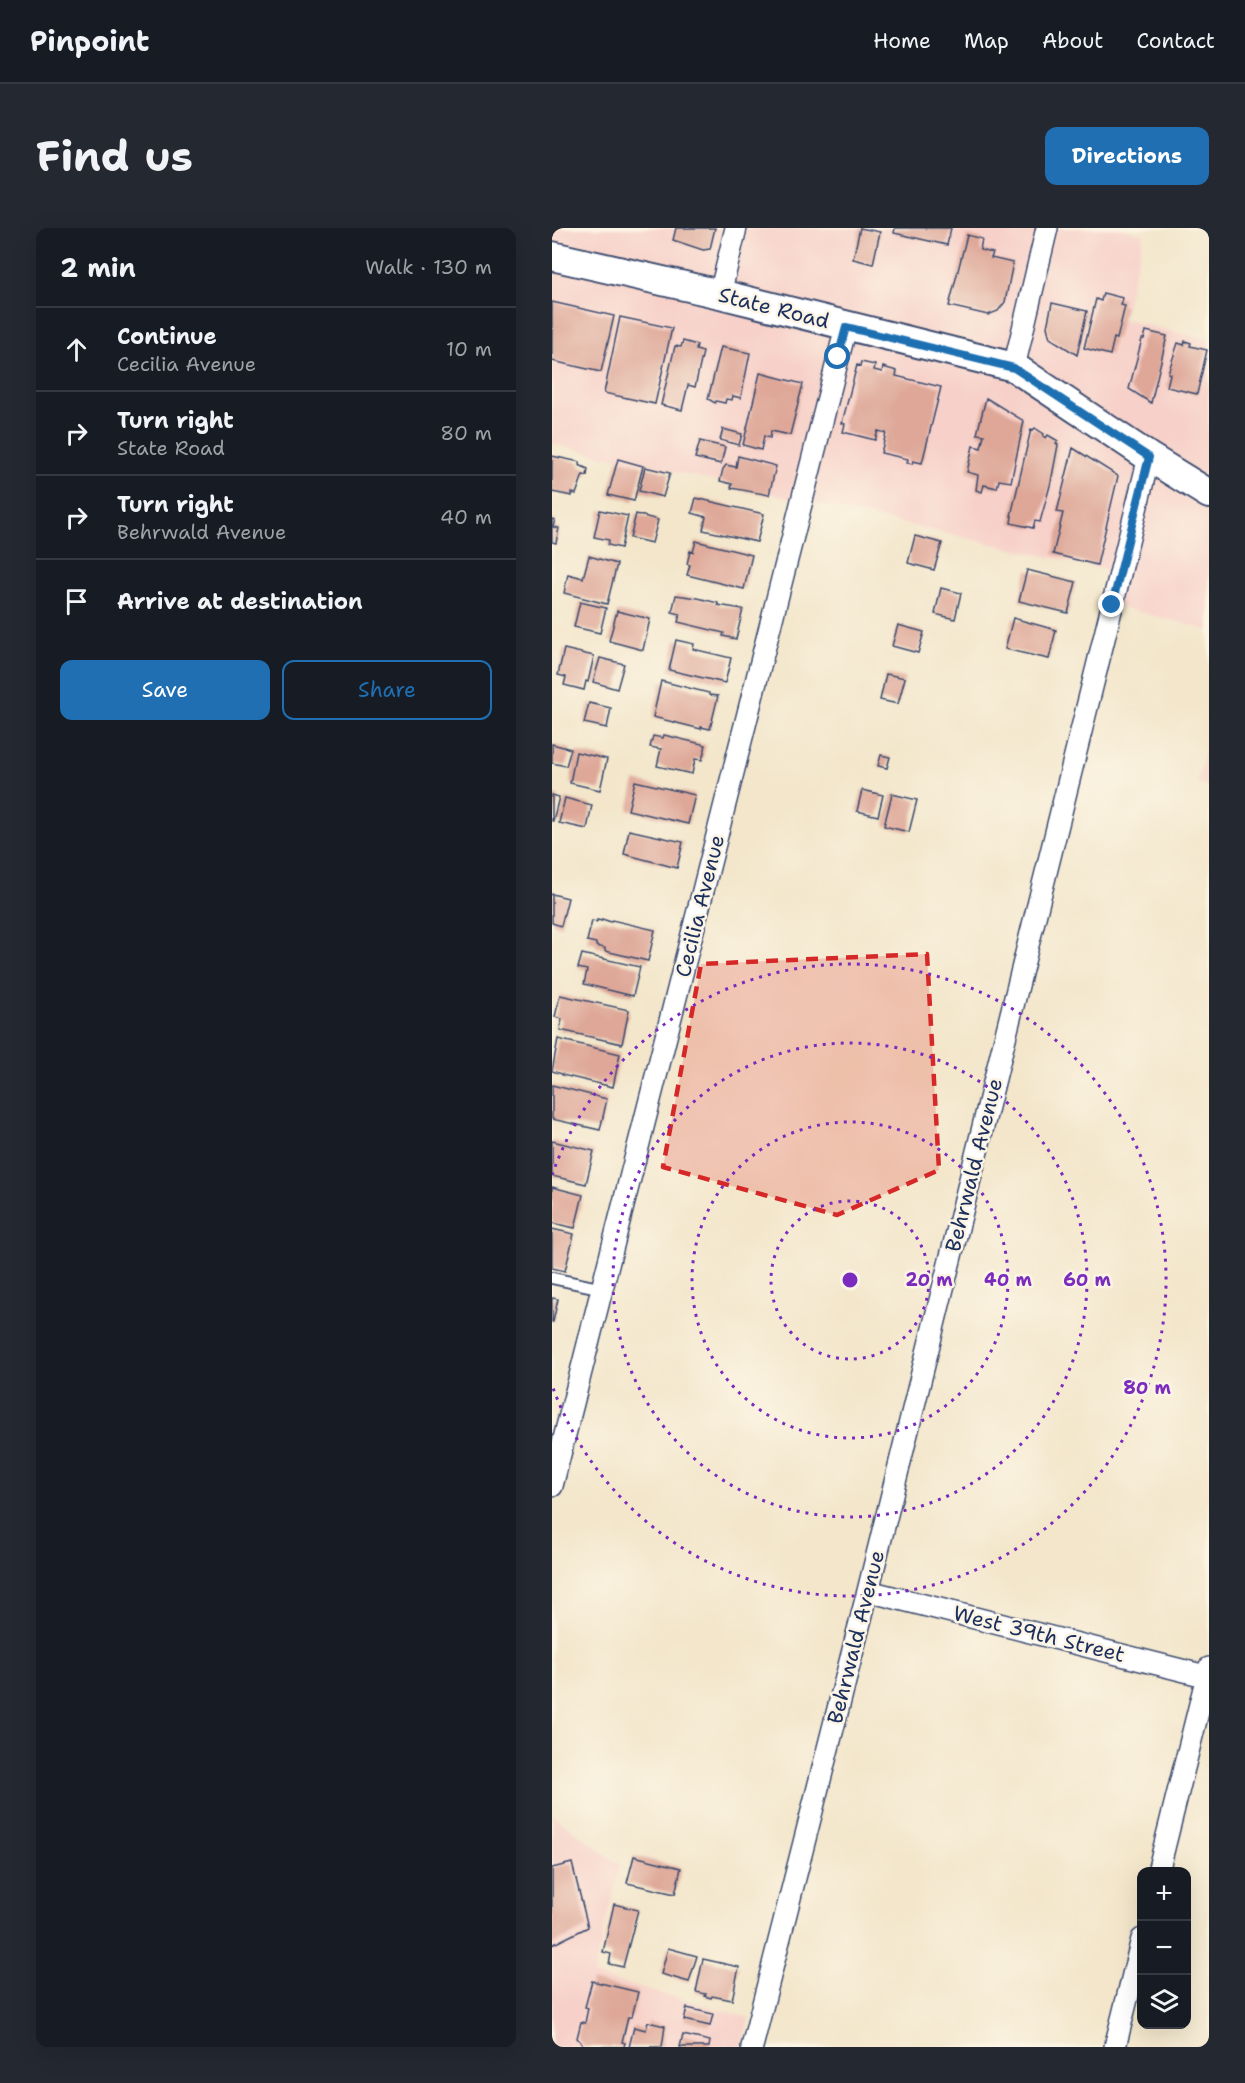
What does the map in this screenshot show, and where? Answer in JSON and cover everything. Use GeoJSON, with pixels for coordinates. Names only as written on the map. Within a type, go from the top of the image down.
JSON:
{"type":"FeatureCollection","features":[{"type":"Feature","properties":{"kind":"main road","name":"State Road"},"geometry":{"type":"LineString","coordinates":[[552,256],[720,294],[1014,368],[1209,494]]}},
{"type":"Feature","properties":{"kind":"street"},"geometry":{"type":"LineString","coordinates":[[720,294],[736,228]]}},
{"type":"Feature","properties":{"kind":"street"},"geometry":{"type":"LineString","coordinates":[[1014,368],[1047,228]]}},
{"type":"Feature","properties":{"kind":"street","name":"Cecilia Avenue"},"geometry":{"type":"LineString","coordinates":[[552,1486],[846,327]]}},
{"type":"Feature","properties":{"kind":"street","name":"Behrwald Avenue"},"geometry":{"type":"LineString","coordinates":[[752,2047],[868,1592],[1149,457]]}},
{"type":"Feature","properties":{"kind":"street","name":"West 39th Street"},"geometry":{"type":"LineString","coordinates":[[868,1592],[1208,1674]]}},
{"type":"Feature","properties":{"kind":"street"},"geometry":{"type":"LineString","coordinates":[[1159,1867],[1208,1674]]}},
{"type":"Feature","properties":{"kind":"street"},"geometry":{"type":"LineString","coordinates":[[1115,2047],[1137,1959]]}},
{"type":"Feature","properties":{"kind":"lane"},"geometry":{"type":"LineString","coordinates":[[552,1278],[603,1290]]}},
{"type":"Feature","properties":{"kind":"highlighted area"},"geometry":{"type":"Polygon","coordinates":[[[927,954],[939,1170],[837,1215],[663,1167],[701,964],[927,954]]]}},
{"type":"Feature","properties":{"kind":"shaded area"},"geometry":{"type":"Polygon","coordinates":[[[552,228],[1120,228],[1144,234],[1123,319],[1209,340],[1209,630],[1112,605],[1120,573],[552,444],[552,228]]]}},
{"type":"Feature","properties":{"kind":"shaded area"},"geometry":{"type":"Polygon","coordinates":[[[1209,735],[1209,786],[1197,783],[1209,735]]]}},
{"type":"Feature","properties":{"kind":"shaded area"},"geometry":{"type":"Polygon","coordinates":[[[552,1814],[620,1865],[593,1975],[749,2018],[741,2047],[552,2047],[552,1814]]]}},
{"type":"Feature","properties":{"kind":"building"},"geometry":{"type":"Polygon","coordinates":[[[676,228],[715,228],[710,249],[703,250],[673,240],[676,228]]]}},
{"type":"Feature","properties":{"kind":"building"},"geometry":{"type":"Polygon","coordinates":[[[860,228],[880,232],[873,264],[853,259],[860,228]]]}},
{"type":"Feature","properties":{"kind":"building"},"geometry":{"type":"Polygon","coordinates":[[[895,228],[951,228],[947,245],[894,233],[895,228]]]}},
{"type":"Feature","properties":{"kind":"building"},"geometry":{"type":"Polygon","coordinates":[[[967,235],[982,239],[980,250],[993,253],[991,258],[1013,263],[1005,302],[998,311],[988,315],[949,306],[967,235]]]}},
{"type":"Feature","properties":{"kind":"building"},"geometry":{"type":"Polygon","coordinates":[[[1103,293],[1123,298],[1121,305],[1125,306],[1117,339],[1114,338],[1110,355],[1084,348],[1096,299],[1101,301],[1103,293]]]}},
{"type":"Feature","properties":{"kind":"building"},"geometry":{"type":"Polygon","coordinates":[[[552,302],[614,316],[601,372],[552,361],[552,302]]]}},
{"type":"Feature","properties":{"kind":"building"},"geometry":{"type":"Polygon","coordinates":[[[1052,303],[1087,311],[1077,355],[1050,338],[1047,327],[1052,303]]]}},
{"type":"Feature","properties":{"kind":"building"},"geometry":{"type":"Polygon","coordinates":[[[620,317],[672,328],[655,404],[604,393],[620,317]]]}},
{"type":"Feature","properties":{"kind":"building"},"geometry":{"type":"Polygon","coordinates":[[[1146,331],[1167,336],[1151,403],[1129,389],[1146,331]]]}},
{"type":"Feature","properties":{"kind":"building"},"geometry":{"type":"Polygon","coordinates":[[[683,341],[697,345],[696,350],[703,352],[695,387],[688,385],[682,410],[661,405],[675,346],[681,347],[683,341]]]}},
{"type":"Feature","properties":{"kind":"building"},"geometry":{"type":"Polygon","coordinates":[[[1185,341],[1191,343],[1190,346],[1207,350],[1197,394],[1167,387],[1170,374],[1168,373],[1178,343],[1184,345],[1185,341]]]}},
{"type":"Feature","properties":{"kind":"building"},"geometry":{"type":"Polygon","coordinates":[[[721,347],[750,353],[741,398],[733,396],[732,400],[726,399],[725,403],[716,401],[715,403],[708,399],[721,347]]]}},
{"type":"Feature","properties":{"kind":"building"},"geometry":{"type":"Polygon","coordinates":[[[861,362],[875,365],[874,370],[882,372],[883,367],[897,371],[896,376],[941,387],[922,463],[913,461],[912,464],[907,463],[908,459],[881,453],[886,433],[878,431],[875,440],[843,432],[845,424],[842,423],[857,365],[860,366],[861,362]]]}},
{"type":"Feature","properties":{"kind":"building"},"geometry":{"type":"Polygon","coordinates":[[[760,373],[803,384],[790,435],[771,431],[770,438],[764,436],[761,450],[743,445],[760,373]]]}},
{"type":"Feature","properties":{"kind":"building"},"geometry":{"type":"Polygon","coordinates":[[[986,398],[1024,421],[1011,482],[999,480],[997,488],[984,485],[982,492],[976,490],[978,475],[967,472],[973,446],[981,448],[984,435],[977,434],[986,398]]]}},
{"type":"Feature","properties":{"kind":"building"},"geometry":{"type":"Polygon","coordinates":[[[1035,428],[1046,438],[1048,435],[1058,441],[1056,443],[1058,445],[1040,522],[1035,521],[1033,528],[1011,523],[1011,516],[1031,429],[1035,428]]]}},
{"type":"Feature","properties":{"kind":"building"},"geometry":{"type":"Polygon","coordinates":[[[723,429],[742,434],[739,445],[720,440],[723,429]]]}},
{"type":"Feature","properties":{"kind":"building"},"geometry":{"type":"Polygon","coordinates":[[[700,441],[725,447],[721,464],[695,458],[700,441]]]}},
{"type":"Feature","properties":{"kind":"building"},"geometry":{"type":"Polygon","coordinates":[[[1073,448],[1118,476],[1097,565],[1053,554],[1063,513],[1057,512],[1073,448]]]}},
{"type":"Feature","properties":{"kind":"building"},"geometry":{"type":"Polygon","coordinates":[[[552,456],[580,462],[579,465],[588,469],[587,476],[583,475],[576,494],[572,493],[572,496],[552,492],[552,456]]]}},
{"type":"Feature","properties":{"kind":"building"},"geometry":{"type":"Polygon","coordinates":[[[738,456],[776,466],[769,495],[731,488],[732,484],[720,481],[726,465],[736,467],[738,456]]]}},
{"type":"Feature","properties":{"kind":"building"},"geometry":{"type":"Polygon","coordinates":[[[618,459],[643,466],[634,501],[608,495],[618,459]]]}},
{"type":"Feature","properties":{"kind":"building"},"geometry":{"type":"Polygon","coordinates":[[[645,467],[670,473],[663,497],[639,491],[645,467]]]}},
{"type":"Feature","properties":{"kind":"building"},"geometry":{"type":"Polygon","coordinates":[[[696,498],[764,514],[757,542],[703,530],[706,517],[692,513],[696,498]]]}},
{"type":"Feature","properties":{"kind":"building"},"geometry":{"type":"Polygon","coordinates":[[[600,510],[628,516],[621,548],[608,545],[609,540],[594,537],[600,510]]]}},
{"type":"Feature","properties":{"kind":"building"},"geometry":{"type":"Polygon","coordinates":[[[636,514],[658,520],[652,543],[630,538],[636,514]]]}},
{"type":"Feature","properties":{"kind":"building"},"geometry":{"type":"Polygon","coordinates":[[[552,519],[555,520],[553,527],[559,528],[556,543],[552,542],[552,519]]]}},
{"type":"Feature","properties":{"kind":"building"},"geometry":{"type":"Polygon","coordinates":[[[915,536],[942,543],[934,570],[908,563],[915,536]]]}},
{"type":"Feature","properties":{"kind":"building"},"geometry":{"type":"Polygon","coordinates":[[[696,541],[752,555],[744,589],[687,575],[690,551],[693,552],[696,541]]]}},
{"type":"Feature","properties":{"kind":"building"},"geometry":{"type":"Polygon","coordinates":[[[589,556],[617,564],[607,604],[564,593],[568,574],[583,578],[589,556]]]}},
{"type":"Feature","properties":{"kind":"building"},"geometry":{"type":"Polygon","coordinates":[[[1027,570],[1076,582],[1068,613],[1019,601],[1027,570]]]}},
{"type":"Feature","properties":{"kind":"building"},"geometry":{"type":"Polygon","coordinates":[[[941,588],[961,593],[955,619],[935,614],[941,588]]]}},
{"type":"Feature","properties":{"kind":"building"},"geometry":{"type":"Polygon","coordinates":[[[676,595],[743,609],[736,639],[723,636],[724,633],[678,622],[680,614],[672,612],[676,595]]]}},
{"type":"Feature","properties":{"kind":"building"},"geometry":{"type":"Polygon","coordinates":[[[580,602],[606,608],[600,633],[574,627],[580,602]]]}},
{"type":"Feature","properties":{"kind":"building"},"geometry":{"type":"Polygon","coordinates":[[[617,611],[650,619],[643,650],[609,641],[617,611]]]}},
{"type":"Feature","properties":{"kind":"building"},"geometry":{"type":"Polygon","coordinates":[[[1013,618],[1056,630],[1049,659],[1005,649],[1013,618]]]}},
{"type":"Feature","properties":{"kind":"building"},"geometry":{"type":"Polygon","coordinates":[[[898,625],[924,632],[918,653],[892,646],[898,625]]]}},
{"type":"Feature","properties":{"kind":"building"},"geometry":{"type":"Polygon","coordinates":[[[676,640],[694,644],[693,649],[731,658],[725,683],[669,670],[676,640]]]}},
{"type":"Feature","properties":{"kind":"building"},"geometry":{"type":"Polygon","coordinates":[[[564,649],[594,656],[584,690],[564,685],[566,677],[558,675],[564,649]]]}},
{"type":"Feature","properties":{"kind":"building"},"geometry":{"type":"Polygon","coordinates":[[[600,658],[624,664],[617,689],[593,682],[600,658]]]}},
{"type":"Feature","properties":{"kind":"building"},"geometry":{"type":"Polygon","coordinates":[[[886,674],[905,678],[898,704],[880,700],[886,674]]]}},
{"type":"Feature","properties":{"kind":"building"},"geometry":{"type":"Polygon","coordinates":[[[661,681],[718,696],[710,729],[701,727],[701,729],[653,717],[661,681]]]}},
{"type":"Feature","properties":{"kind":"building"},"geometry":{"type":"Polygon","coordinates":[[[589,703],[611,708],[607,728],[584,723],[589,703]]]}},
{"type":"Feature","properties":{"kind":"building"},"geometry":{"type":"Polygon","coordinates":[[[664,735],[706,745],[702,760],[695,759],[692,774],[657,766],[661,749],[650,747],[653,736],[663,738],[664,735]]]}},
{"type":"Feature","properties":{"kind":"building"},"geometry":{"type":"Polygon","coordinates":[[[552,744],[571,749],[566,766],[552,763],[552,744]]]}},
{"type":"Feature","properties":{"kind":"building"},"geometry":{"type":"Polygon","coordinates":[[[576,752],[607,759],[600,790],[570,783],[576,752]]]}},
{"type":"Feature","properties":{"kind":"building"},"geometry":{"type":"Polygon","coordinates":[[[881,755],[890,757],[887,768],[878,766],[881,755]]]}},
{"type":"Feature","properties":{"kind":"building"},"geometry":{"type":"Polygon","coordinates":[[[635,781],[695,795],[688,824],[628,810],[635,781]]]}},
{"type":"Feature","properties":{"kind":"building"},"geometry":{"type":"Polygon","coordinates":[[[862,790],[883,795],[878,816],[857,811],[862,790]]]}},
{"type":"Feature","properties":{"kind":"building"},"geometry":{"type":"Polygon","coordinates":[[[892,794],[917,800],[909,832],[884,826],[892,794]]]}},
{"type":"Feature","properties":{"kind":"building"},"geometry":{"type":"Polygon","coordinates":[[[552,795],[559,797],[553,821],[552,821],[552,795]]]}},
{"type":"Feature","properties":{"kind":"building"},"geometry":{"type":"Polygon","coordinates":[[[565,798],[592,805],[587,829],[559,823],[565,798]]]}},
{"type":"Feature","properties":{"kind":"building"},"geometry":{"type":"Polygon","coordinates":[[[629,830],[683,842],[677,868],[624,854],[629,830]]]}},
{"type":"Feature","properties":{"kind":"building"},"geometry":{"type":"Polygon","coordinates":[[[552,894],[568,898],[561,926],[552,923],[552,894]]]}},
{"type":"Feature","properties":{"kind":"building"},"geometry":{"type":"Polygon","coordinates":[[[602,919],[655,930],[648,961],[605,951],[605,948],[596,946],[596,943],[587,941],[592,921],[602,921],[602,919]]]}},
{"type":"Feature","properties":{"kind":"building"},"geometry":{"type":"Polygon","coordinates":[[[582,954],[640,967],[633,996],[584,984],[587,970],[578,968],[582,954]]]}},
{"type":"Feature","properties":{"kind":"building"},"geometry":{"type":"Polygon","coordinates":[[[560,995],[629,1010],[622,1044],[560,1030],[562,1019],[555,1017],[560,995]]]}},
{"type":"Feature","properties":{"kind":"building"},"geometry":{"type":"Polygon","coordinates":[[[558,1039],[620,1054],[613,1087],[552,1071],[558,1039]]]}},
{"type":"Feature","properties":{"kind":"building"},"geometry":{"type":"Polygon","coordinates":[[[552,1085],[607,1099],[600,1130],[552,1119],[552,1085]]]}},
{"type":"Feature","properties":{"kind":"building"},"geometry":{"type":"Polygon","coordinates":[[[552,1141],[594,1151],[586,1184],[552,1176],[552,1141]]]}},
{"type":"Feature","properties":{"kind":"building"},"geometry":{"type":"Polygon","coordinates":[[[552,1187],[583,1195],[575,1228],[552,1223],[552,1187]]]}},
{"type":"Feature","properties":{"kind":"building"},"geometry":{"type":"Polygon","coordinates":[[[552,1229],[574,1234],[565,1271],[552,1268],[552,1229]]]}},
{"type":"Feature","properties":{"kind":"building"},"geometry":{"type":"Polygon","coordinates":[[[552,1298],[558,1299],[553,1322],[552,1322],[552,1298]]]}},
{"type":"Feature","properties":{"kind":"building"},"geometry":{"type":"Polygon","coordinates":[[[634,1856],[681,1868],[675,1894],[627,1883],[634,1856]]]}},
{"type":"Feature","properties":{"kind":"building"},"geometry":{"type":"Polygon","coordinates":[[[572,1863],[588,1927],[552,1945],[552,1868],[572,1863]]]}},
{"type":"Feature","properties":{"kind":"building"},"geometry":{"type":"Polygon","coordinates":[[[614,1904],[638,1910],[623,1967],[609,1964],[611,1954],[603,1952],[614,1904]]]}},
{"type":"Feature","properties":{"kind":"building"},"geometry":{"type":"Polygon","coordinates":[[[668,1948],[697,1956],[689,1982],[661,1974],[668,1948]]]}},
{"type":"Feature","properties":{"kind":"building"},"geometry":{"type":"Polygon","coordinates":[[[703,1959],[739,1967],[732,2000],[712,1996],[711,1998],[705,1996],[706,1994],[696,1992],[703,1959]]]}},
{"type":"Feature","properties":{"kind":"building"},"geometry":{"type":"Polygon","coordinates":[[[592,1981],[638,1992],[632,2017],[628,2017],[622,2042],[625,2043],[624,2047],[585,2047],[577,2038],[581,2022],[585,2023],[588,2008],[585,2007],[592,1981]]]}},
{"type":"Feature","properties":{"kind":"building"},"geometry":{"type":"Polygon","coordinates":[[[687,2008],[713,2014],[710,2026],[684,2020],[687,2008]]]}},
{"type":"Feature","properties":{"kind":"building"},"geometry":{"type":"Polygon","coordinates":[[[648,2022],[665,2026],[662,2047],[629,2047],[634,2027],[646,2030],[648,2022]]]}},
{"type":"Feature","properties":{"kind":"building"},"geometry":{"type":"Polygon","coordinates":[[[683,2035],[710,2041],[709,2047],[680,2047],[683,2035]]]}},
{"type":"Feature","properties":{"kind":"route"},"geometry":{"type":"LineString","coordinates":[[838,357],[846,327],[1014,368],[1149,457],[1112,605]]}}]}
